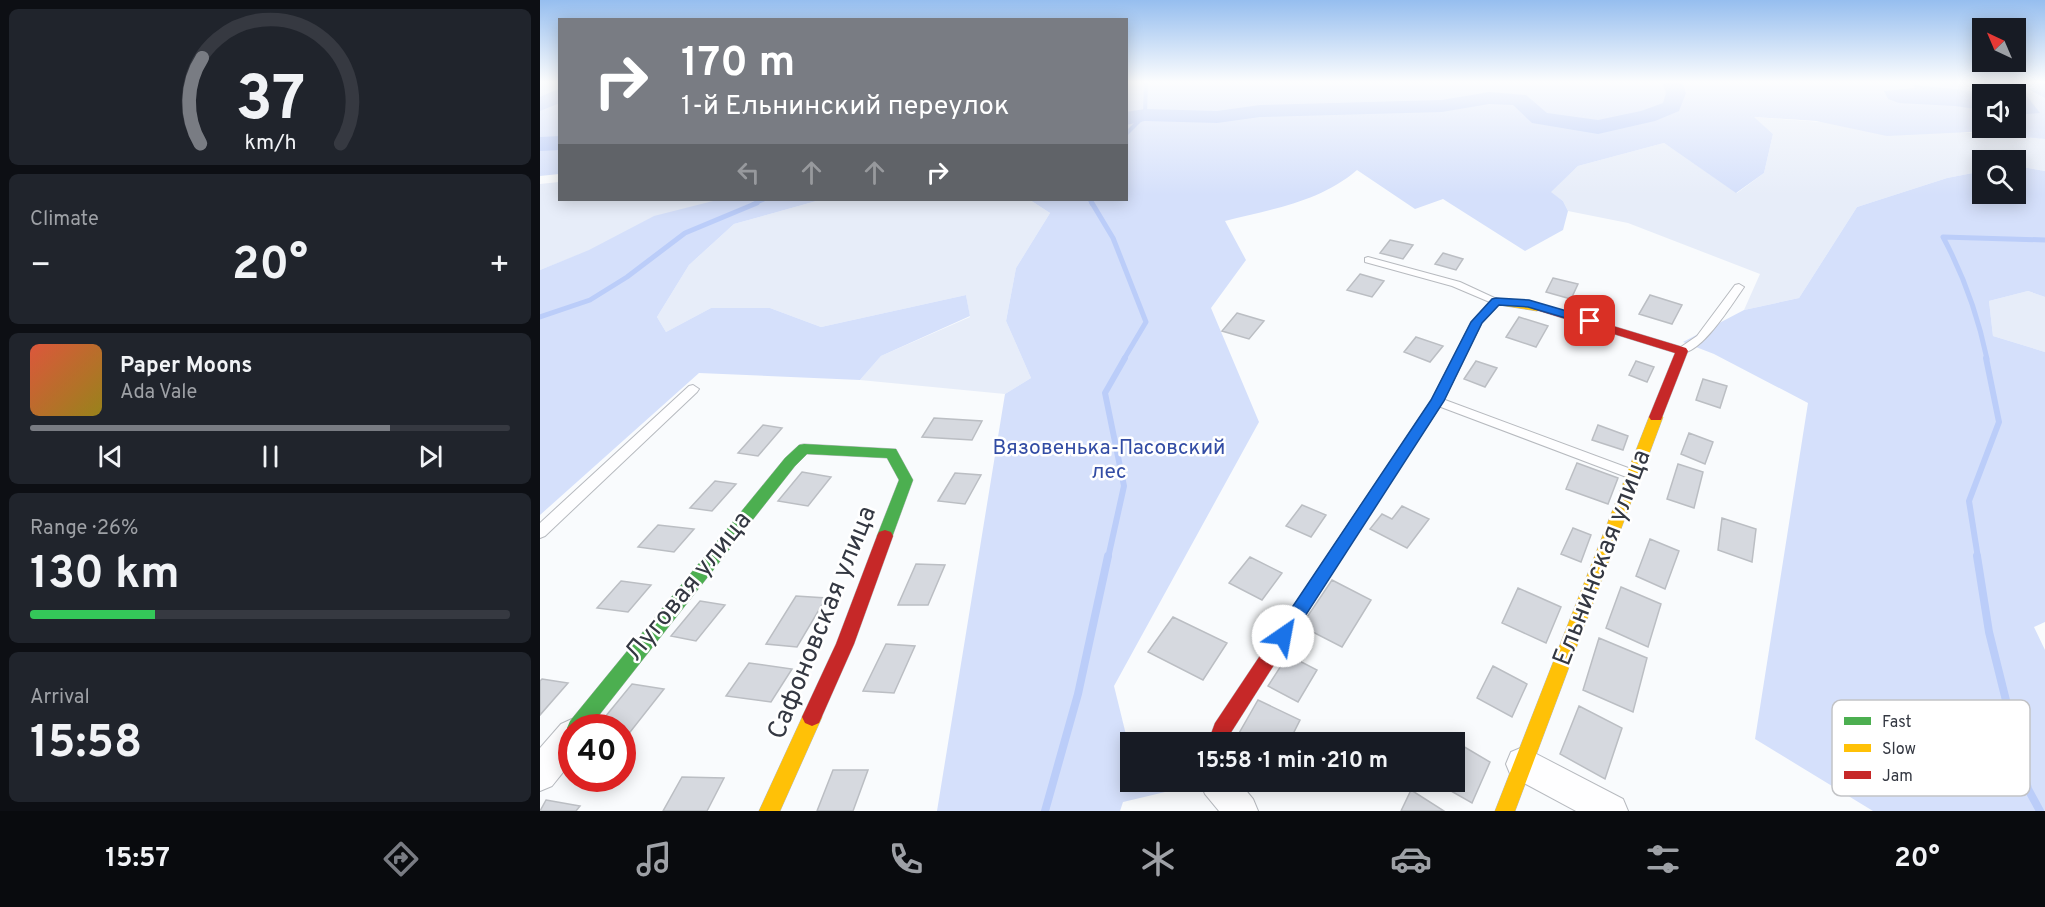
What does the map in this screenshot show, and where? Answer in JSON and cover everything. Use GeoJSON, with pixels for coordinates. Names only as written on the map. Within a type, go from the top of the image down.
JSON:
{"type":"FeatureCollection","features":[{"type":"Feature","properties":{"kind":"street"},"geometry":{"type":"LineString","coordinates":[[1221,732],[1437,401],[1477,322],[1496,301],[1529,304],[1682,351]]}},
{"type":"Feature","properties":{"kind":"street","name":"Ельнинская улица"},"geometry":{"type":"LineString","coordinates":[[1505,811],[1682,351]]}},
{"type":"Feature","properties":{"kind":"street","name":"Сафоновская улица"},"geometry":{"type":"LineString","coordinates":[[769,811],[845,645],[906,480],[891,453],[804,449]]}},
{"type":"Feature","properties":{"kind":"street","name":"Луговая улица"},"geometry":{"type":"LineString","coordinates":[[588,714],[790,462],[804,449]]}},
{"type":"Feature","properties":{"kind":"street"},"geometry":{"type":"LineString","coordinates":[[540,774],[558,752]]}},
{"type":"Feature","properties":{"kind":"street"},"geometry":{"type":"LineString","coordinates":[[1523,764],[1611,811]]}},
{"type":"Feature","properties":{"kind":"street"},"geometry":{"type":"LineString","coordinates":[[1225,792],[1240,811]]}},
{"type":"Feature","properties":{"kind":"lane"},"geometry":{"type":"LineString","coordinates":[[1368,260],[1456,284],[1496,301]]}},
{"type":"Feature","properties":{"kind":"lane"},"geometry":{"type":"LineString","coordinates":[[1682,351],[1701,338],[1739,287]]}},
{"type":"Feature","properties":{"kind":"lane"},"geometry":{"type":"LineString","coordinates":[[540,532],[693,389]]}},
{"type":"Feature","properties":{"kind":"lane"},"geometry":{"type":"LineString","coordinates":[[1437,401],[1635,475]]}},
{"type":"Feature","properties":{"kind":"shaded area"},"geometry":{"type":"Polygon","coordinates":[[[1756,120],[1792,120],[1972,133],[1972,138],[2045,139],[2045,171],[2026,168],[2026,150],[1972,150],[1972,173],[1947,178],[1857,207],[1799,298],[1744,310],[1760,274],[1628,223],[1568,211],[1563,201],[1550,192],[1578,166],[1664,143],[1737,193],[1764,173],[1773,134],[1756,120]]]}},
{"type":"Feature","properties":{"kind":"shaded area"},"geometry":{"type":"Polygon","coordinates":[[[558,182],[558,201],[714,201],[540,270],[540,184],[558,182]]]}},
{"type":"Feature","properties":{"kind":"shaded area"},"geometry":{"type":"Polygon","coordinates":[[[816,201],[1032,201],[1050,213],[1016,268],[1006,321],[1031,378],[1005,394],[860,380],[881,356],[970,317],[966,295],[821,327],[770,308],[711,308],[666,332],[657,317],[689,265],[734,224],[816,201]]]}},
{"type":"Feature","properties":{"kind":"shaded area"},"geometry":{"type":"Polygon","coordinates":[[[2028,291],[2045,297],[2045,352],[1993,336],[1989,301],[2028,291]]]}},
{"type":"Feature","properties":{"kind":"green space"},"geometry":{"type":"Polygon","coordinates":[[[540,120],[558,120],[558,174],[540,176],[540,120]]]}},
{"type":"Feature","properties":{"kind":"green space","name":"Вязовенька-Пасовский лес"},"geometry":{"type":"Polygon","coordinates":[[[1128,120],[1757,120],[1773,134],[1764,173],[1736,193],[1664,143],[1578,166],[1551,192],[1563,201],[1568,211],[1563,230],[1525,251],[1443,199],[1415,209],[1357,170],[1343,181],[1311,197],[1225,221],[1246,260],[1211,308],[1259,422],[1114,686],[1125,732],[1120,732],[1120,792],[1165,792],[1123,802],[1120,811],[937,811],[1005,394],[1031,378],[1006,321],[1016,268],[1050,213],[1032,201],[1128,201],[1128,120]]]}},
{"type":"Feature","properties":{"kind":"green space","name":"Вязовенька-Пасовский лес"},"geometry":{"type":"Polygon","coordinates":[[[1798,120],[1972,120],[1972,132],[1887,136],[1816,121],[1798,120]]]}},
{"type":"Feature","properties":{"kind":"green space","name":"Вязовенька-Пасовский лес"},"geometry":{"type":"Polygon","coordinates":[[[2026,120],[2045,120],[2045,139],[2026,137],[2026,120]]]}},
{"type":"Feature","properties":{"kind":"green space"},"geometry":{"type":"Polygon","coordinates":[[[2026,168],[2045,171],[2045,297],[2028,291],[1989,301],[1993,336],[2045,352],[2045,622],[2034,627],[2045,650],[2045,811],[1873,811],[1848,796],[2030,796],[2030,700],[1832,700],[1832,786],[1755,739],[1808,403],[1714,354],[1683,342],[1744,310],[1799,298],[1857,207],[1947,178],[1972,173],[1972,204],[2026,204],[2026,168]]]}},
{"type":"Feature","properties":{"kind":"green space"},"geometry":{"type":"Polygon","coordinates":[[[713,201],[816,201],[734,224],[689,265],[657,317],[666,332],[711,308],[770,308],[821,327],[966,295],[970,316],[881,356],[860,380],[699,373],[540,515],[540,270],[589,250],[654,216],[713,201]]]}},
{"type":"Feature","properties":{"kind":"building"},"geometry":{"type":"Polygon","coordinates":[[[1390,240],[1413,245],[1403,259],[1380,253],[1390,240]]]}},
{"type":"Feature","properties":{"kind":"building"},"geometry":{"type":"Polygon","coordinates":[[[1443,253],[1463,259],[1456,270],[1435,264],[1443,253]]]}},
{"type":"Feature","properties":{"kind":"building"},"geometry":{"type":"Polygon","coordinates":[[[1360,274],[1384,281],[1372,297],[1347,290],[1360,274]]]}},
{"type":"Feature","properties":{"kind":"building"},"geometry":{"type":"Polygon","coordinates":[[[1553,278],[1578,284],[1571,299],[1546,292],[1553,278]]]}},
{"type":"Feature","properties":{"kind":"building"},"geometry":{"type":"Polygon","coordinates":[[[1650,295],[1682,305],[1672,324],[1639,314],[1650,295]]]}},
{"type":"Feature","properties":{"kind":"building"},"geometry":{"type":"Polygon","coordinates":[[[1237,313],[1264,321],[1249,339],[1222,331],[1237,313]]]}},
{"type":"Feature","properties":{"kind":"building"},"geometry":{"type":"Polygon","coordinates":[[[1519,317],[1548,326],[1536,347],[1506,337],[1519,317]]]}},
{"type":"Feature","properties":{"kind":"building"},"geometry":{"type":"Polygon","coordinates":[[[1416,337],[1443,346],[1430,362],[1404,352],[1416,337]]]}},
{"type":"Feature","properties":{"kind":"building"},"geometry":{"type":"Polygon","coordinates":[[[1476,361],[1497,368],[1485,387],[1464,379],[1476,361]]]}},
{"type":"Feature","properties":{"kind":"building"},"geometry":{"type":"Polygon","coordinates":[[[1636,361],[1654,367],[1647,382],[1629,375],[1636,361]]]}},
{"type":"Feature","properties":{"kind":"building"},"geometry":{"type":"Polygon","coordinates":[[[1703,379],[1727,386],[1720,408],[1696,400],[1703,379]]]}},
{"type":"Feature","properties":{"kind":"building"},"geometry":{"type":"Polygon","coordinates":[[[934,418],[982,421],[972,440],[922,437],[934,418]]]}},
{"type":"Feature","properties":{"kind":"building"},"geometry":{"type":"Polygon","coordinates":[[[763,425],[782,428],[758,456],[738,453],[763,425]]]}},
{"type":"Feature","properties":{"kind":"building"},"geometry":{"type":"Polygon","coordinates":[[[1598,425],[1628,436],[1623,450],[1592,440],[1598,425]]]}},
{"type":"Feature","properties":{"kind":"building"},"geometry":{"type":"Polygon","coordinates":[[[1689,433],[1713,442],[1705,464],[1681,454],[1689,433]]]}},
{"type":"Feature","properties":{"kind":"building"},"geometry":{"type":"Polygon","coordinates":[[[1577,463],[1618,478],[1608,504],[1566,489],[1577,463]]]}},
{"type":"Feature","properties":{"kind":"building"},"geometry":{"type":"Polygon","coordinates":[[[1678,464],[1703,472],[1694,508],[1667,499],[1678,464]]]}},
{"type":"Feature","properties":{"kind":"building"},"geometry":{"type":"Polygon","coordinates":[[[802,472],[831,477],[808,506],[778,501],[802,472]]]}},
{"type":"Feature","properties":{"kind":"building"},"geometry":{"type":"Polygon","coordinates":[[[955,473],[981,475],[965,504],[938,501],[955,473]]]}},
{"type":"Feature","properties":{"kind":"building"},"geometry":{"type":"Polygon","coordinates":[[[715,481],[736,484],[712,511],[690,508],[715,481]]]}},
{"type":"Feature","properties":{"kind":"building"},"geometry":{"type":"Polygon","coordinates":[[[1302,505],[1326,515],[1311,537],[1286,526],[1302,505]]]}},
{"type":"Feature","properties":{"kind":"building"},"geometry":{"type":"Polygon","coordinates":[[[1402,506],[1429,519],[1407,548],[1370,529],[1382,514],[1392,519],[1402,506]]]}},
{"type":"Feature","properties":{"kind":"building"},"geometry":{"type":"Polygon","coordinates":[[[1722,518],[1756,529],[1752,562],[1718,550],[1722,518]]]}},
{"type":"Feature","properties":{"kind":"building"},"geometry":{"type":"Polygon","coordinates":[[[658,525],[694,529],[674,552],[638,547],[658,525]]]}},
{"type":"Feature","properties":{"kind":"building"},"geometry":{"type":"Polygon","coordinates":[[[1573,528],[1591,535],[1581,562],[1561,554],[1573,528]]]}},
{"type":"Feature","properties":{"kind":"building"},"geometry":{"type":"Polygon","coordinates":[[[1650,539],[1679,551],[1665,589],[1636,576],[1650,539]]]}},
{"type":"Feature","properties":{"kind":"building"},"geometry":{"type":"Polygon","coordinates":[[[1250,557],[1282,573],[1262,600],[1229,583],[1250,557]]]}},
{"type":"Feature","properties":{"kind":"building"},"geometry":{"type":"Polygon","coordinates":[[[916,564],[945,565],[928,605],[898,605],[916,564]]]}},
{"type":"Feature","properties":{"kind":"building"},"geometry":{"type":"Polygon","coordinates":[[[1332,580],[1371,600],[1342,647],[1301,626],[1332,580]]]}},
{"type":"Feature","properties":{"kind":"building"},"geometry":{"type":"Polygon","coordinates":[[[621,581],[651,585],[628,612],[597,608],[621,581]]]}},
{"type":"Feature","properties":{"kind":"building"},"geometry":{"type":"Polygon","coordinates":[[[1621,587],[1661,604],[1648,647],[1606,628],[1621,587]]]}},
{"type":"Feature","properties":{"kind":"building"},"geometry":{"type":"Polygon","coordinates":[[[1518,588],[1561,607],[1546,643],[1502,623],[1518,588]]]}},
{"type":"Feature","properties":{"kind":"building"},"geometry":{"type":"Polygon","coordinates":[[[796,596],[826,598],[797,647],[766,644],[796,596]]]}},
{"type":"Feature","properties":{"kind":"building"},"geometry":{"type":"Polygon","coordinates":[[[700,601],[725,605],[696,641],[671,636],[700,601]]]}},
{"type":"Feature","properties":{"kind":"building"},"geometry":{"type":"Polygon","coordinates":[[[1173,617],[1227,643],[1203,680],[1148,652],[1173,617]]]}},
{"type":"Feature","properties":{"kind":"building"},"geometry":{"type":"Polygon","coordinates":[[[1599,638],[1647,658],[1633,712],[1583,690],[1599,638]]]}},
{"type":"Feature","properties":{"kind":"building"},"geometry":{"type":"Polygon","coordinates":[[[886,644],[915,646],[894,693],[863,691],[886,644]]]}},
{"type":"Feature","properties":{"kind":"building"},"geometry":{"type":"Polygon","coordinates":[[[1288,655],[1317,670],[1298,702],[1268,686],[1288,655]]]}},
{"type":"Feature","properties":{"kind":"building"},"geometry":{"type":"Polygon","coordinates":[[[749,663],[792,669],[771,702],[726,696],[749,663]]]}},
{"type":"Feature","properties":{"kind":"building"},"geometry":{"type":"Polygon","coordinates":[[[1493,666],[1527,684],[1512,717],[1477,698],[1493,666]]]}},
{"type":"Feature","properties":{"kind":"building"},"geometry":{"type":"Polygon","coordinates":[[[542,679],[568,683],[540,715],[540,681],[542,679]]]}},
{"type":"Feature","properties":{"kind":"building"},"geometry":{"type":"Polygon","coordinates":[[[632,684],[664,689],[636,725],[636,714],[607,714],[632,684]]]}},
{"type":"Feature","properties":{"kind":"building"},"geometry":{"type":"Polygon","coordinates":[[[1258,700],[1300,720],[1294,732],[1240,732],[1258,700]]]}},
{"type":"Feature","properties":{"kind":"building"},"geometry":{"type":"Polygon","coordinates":[[[1579,706],[1622,728],[1605,779],[1560,754],[1579,706]]]}},
{"type":"Feature","properties":{"kind":"building"},"geometry":{"type":"Polygon","coordinates":[[[1465,747],[1490,762],[1472,803],[1453,792],[1465,792],[1465,747]]]}},
{"type":"Feature","properties":{"kind":"building"},"geometry":{"type":"Polygon","coordinates":[[[833,770],[868,770],[853,811],[817,811],[833,770]]]}},
{"type":"Feature","properties":{"kind":"building"},"geometry":{"type":"Polygon","coordinates":[[[682,777],[724,778],[707,811],[663,811],[682,777]]]}},
{"type":"Feature","properties":{"kind":"building"},"geometry":{"type":"Polygon","coordinates":[[[1410,792],[1414,792],[1444,811],[1401,811],[1410,792]]]}},
{"type":"Feature","properties":{"kind":"building"},"geometry":{"type":"Polygon","coordinates":[[[546,800],[580,806],[576,811],[540,811],[546,800]]]}},
{"type":"Feature","properties":{"kind":"waterway"},"geometry":{"type":"LineString","coordinates":[[1128,132],[1140,120]]}},
{"type":"Feature","properties":{"kind":"waterway"},"geometry":{"type":"LineString","coordinates":[[1552,120],[1598,127],[1630,120]]}},
{"type":"Feature","properties":{"kind":"waterway"},"geometry":{"type":"LineString","coordinates":[[540,144],[558,143]]}},
{"type":"Feature","properties":{"kind":"waterway"},"geometry":{"type":"LineString","coordinates":[[753,204],[760,201]]}},
{"type":"Feature","properties":{"kind":"waterway"},"geometry":{"type":"LineString","coordinates":[[540,317],[590,300],[627,277],[685,233],[757,203]]}},
{"type":"Feature","properties":{"kind":"waterway"},"geometry":{"type":"LineString","coordinates":[[1092,203],[1113,238],[1146,322],[1124,359]]}},
{"type":"Feature","properties":{"kind":"waterway"},"geometry":{"type":"LineString","coordinates":[[1987,359],[1969,296],[1943,237],[2045,240]]}},
{"type":"Feature","properties":{"kind":"waterway"},"geometry":{"type":"LineString","coordinates":[[1108,558],[1124,486],[1105,393],[1125,358]]}},
{"type":"Feature","properties":{"kind":"waterway"},"geometry":{"type":"LineString","coordinates":[[1978,558],[1969,501],[1999,422],[1986,358]]}},
{"type":"Feature","properties":{"kind":"waterway"},"geometry":{"type":"LineString","coordinates":[[1045,811],[1078,694],[1108,556]]}},
{"type":"Feature","properties":{"kind":"waterway"},"geometry":{"type":"LineString","coordinates":[[1977,556],[1989,632],[2006,700]]}},
{"type":"Feature","properties":{"kind":"waterway"},"geometry":{"type":"LineString","coordinates":[[2030,793],[2040,811]]}},
{"type":"Feature","properties":{"kind":"traffic: fast"},"geometry":{"type":"LineString","coordinates":[[588,714],[790,462],[804,449],[891,453],[906,480],[885,536]]}},
{"type":"Feature","properties":{"kind":"traffic: slow"},"geometry":{"type":"LineString","coordinates":[[1367,507],[1437,401],[1477,322],[1496,301],[1537,307]]}},
{"type":"Feature","properties":{"kind":"traffic: slow"},"geometry":{"type":"LineString","coordinates":[[1505,811],[1656,417]]}},
{"type":"Feature","properties":{"kind":"traffic: slow"},"geometry":{"type":"LineString","coordinates":[[769,811],[812,717]]}},
{"type":"Feature","properties":{"kind":"traffic: jam"},"geometry":{"type":"LineString","coordinates":[[1537,307],[1682,351],[1656,417]]}},
{"type":"Feature","properties":{"kind":"traffic: jam"},"geometry":{"type":"LineString","coordinates":[[1221,732],[1367,507]]}},
{"type":"Feature","properties":{"kind":"traffic: jam"},"geometry":{"type":"LineString","coordinates":[[812,717],[845,644],[885,536]]}},
{"type":"Feature","properties":{"kind":"route"},"geometry":{"type":"LineString","coordinates":[[1283,636],[1437,401],[1477,322],[1496,301],[1529,304],[1590,321]]}}]}
